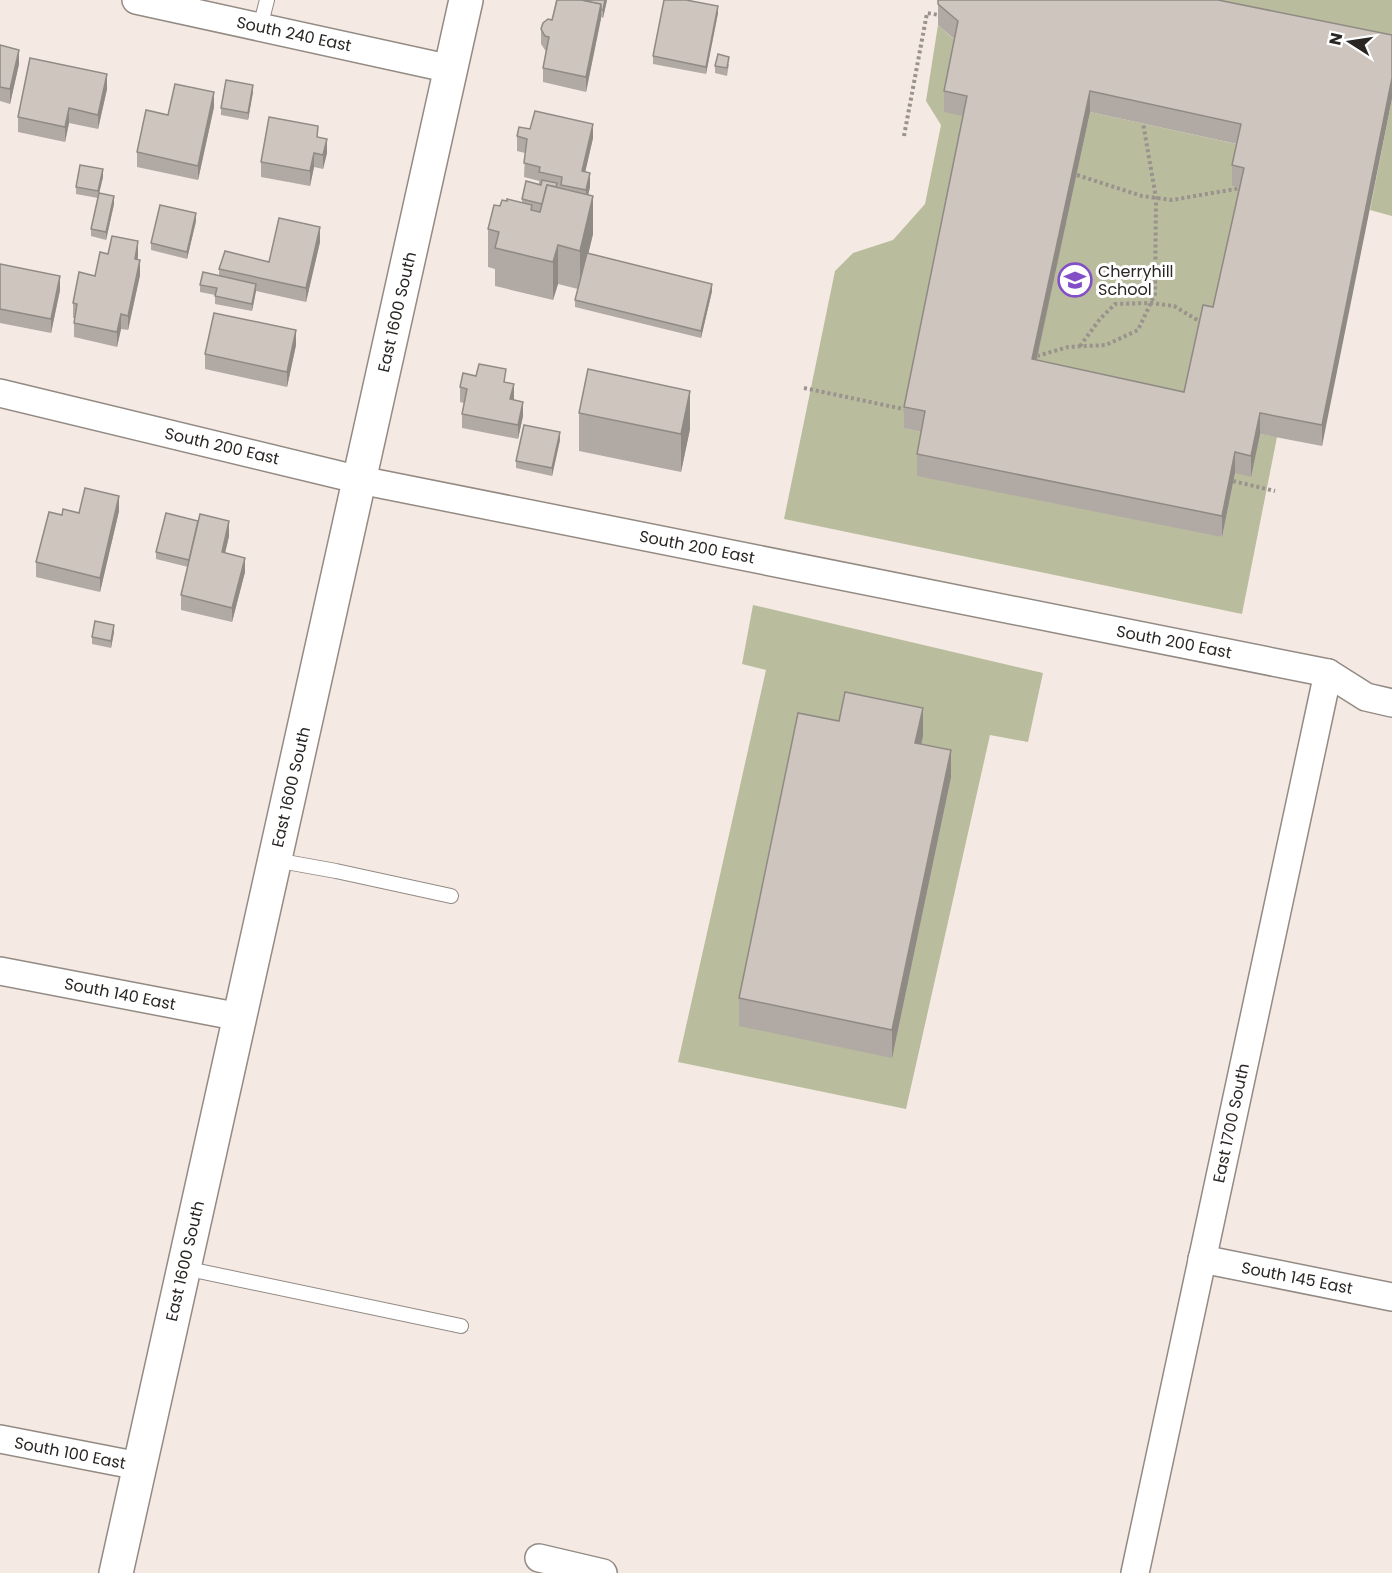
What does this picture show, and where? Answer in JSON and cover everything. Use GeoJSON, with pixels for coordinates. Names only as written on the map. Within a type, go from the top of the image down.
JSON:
{"type":"FeatureCollection","features":[{"type":"Feature","properties":{"kind":"street","name":"South 240 East"},"geometry":{"type":"LineString","coordinates":[[136,0],[451,69]]}},
{"type":"Feature","properties":{"kind":"street","name":"East 1600 South"},"geometry":{"type":"LineString","coordinates":[[116,1573],[466,0]]}},
{"type":"Feature","properties":{"kind":"street","name":"South 200 East"},"geometry":{"type":"LineString","coordinates":[[0,393],[360,480],[1328,673],[1366,697],[1392,703]]}},
{"type":"Feature","properties":{"kind":"street","name":"East 1700 South"},"geometry":{"type":"LineString","coordinates":[[1135,1573],[1328,673]]}},
{"type":"Feature","properties":{"kind":"street","name":"South 140 East"},"geometry":{"type":"LineString","coordinates":[[0,971],[240,1017]]}},
{"type":"Feature","properties":{"kind":"street","name":"South 145 East"},"geometry":{"type":"LineString","coordinates":[[1202,1259],[1392,1297]]}},
{"type":"Feature","properties":{"kind":"street","name":"South 100 East"},"geometry":{"type":"LineString","coordinates":[[0,1439],[140,1466]]}},
{"type":"Feature","properties":{"kind":"street"},"geometry":{"type":"LineString","coordinates":[[539,1558],[603,1573]]}},
{"type":"Feature","properties":{"kind":"lane"},"geometry":{"type":"LineString","coordinates":[[260,27],[267,0]]}},
{"type":"Feature","properties":{"kind":"lane"},"geometry":{"type":"LineString","coordinates":[[275,860],[451,896]]}},
{"type":"Feature","properties":{"kind":"lane"},"geometry":{"type":"LineString","coordinates":[[184,1268],[461,1326]]}},
{"type":"Feature","properties":{"kind":"path"},"geometry":{"type":"LineString","coordinates":[[904,136],[927,12],[939,15]]}},
{"type":"Feature","properties":{"kind":"path"},"geometry":{"type":"LineString","coordinates":[[1037,356],[1068,347],[1106,345],[1138,330],[1151,303],[1155,294],[1156,198],[1143,123]]}},
{"type":"Feature","properties":{"kind":"path"},"geometry":{"type":"LineString","coordinates":[[1077,175],[1142,196],[1172,200],[1241,188]]}},
{"type":"Feature","properties":{"kind":"path"},"geometry":{"type":"LineString","coordinates":[[1080,346],[1100,319],[1115,304],[1151,303],[1174,306],[1209,327]]}},
{"type":"Feature","properties":{"kind":"path"},"geometry":{"type":"LineString","coordinates":[[804,388],[908,410]]}},
{"type":"Feature","properties":{"kind":"path"},"geometry":{"type":"LineString","coordinates":[[1233,481],[1275,491]]}},
{"type":"Feature","properties":{"kind":"green space"},"geometry":{"type":"Polygon","coordinates":[[[1113,0],[1392,0],[1392,57],[1113,0]]]}},
{"type":"Feature","properties":{"kind":"green space"},"geometry":{"type":"Polygon","coordinates":[[[938,25],[958,43],[967,117],[905,428],[1222,537],[1235,473],[1260,434],[1277,437],[1242,614],[784,519],[835,271],[853,253],[893,240],[925,204],[941,125],[926,101],[938,25]]]}},
{"type":"Feature","properties":{"kind":"green space"},"geometry":{"type":"Polygon","coordinates":[[[1392,99],[1392,216],[1370,210],[1392,99]]]}},
{"type":"Feature","properties":{"kind":"green space"},"geometry":{"type":"Polygon","coordinates":[[[1090,112],[1241,145],[1232,186],[1241,188],[1213,328],[1184,413],[1032,380],[1090,112]]]}},
{"type":"Feature","properties":{"kind":"green space"},"geometry":{"type":"Polygon","coordinates":[[[753,605],[1043,673],[1028,742],[990,735],[906,1109],[678,1062],[766,670],[742,664],[753,605]]]}},
{"type":"Feature","properties":{"kind":"building"},"geometry":{"type":"Polygon","coordinates":[[[557,0],[582,0],[601,4],[586,77],[543,68],[549,37],[545,36],[541,29],[543,23],[548,19],[552,20],[557,0]]]}},
{"type":"Feature","properties":{"kind":"building"},"geometry":{"type":"Polygon","coordinates":[[[582,0],[605,0],[603,10],[601,10],[601,4],[582,0]]]}},
{"type":"Feature","properties":{"kind":"building"},"geometry":{"type":"Polygon","coordinates":[[[664,0],[686,0],[718,6],[706,67],[653,56],[664,0]]]}},
{"type":"Feature","properties":{"kind":"building"},"geometry":{"type":"Polygon","coordinates":[[[938,0],[1218,0],[1392,35],[1392,78],[1322,425],[1260,413],[1251,456],[1235,452],[1222,516],[917,454],[925,411],[904,407],[967,96],[944,91],[958,21],[938,4],[938,0]],[[1090,91],[1032,359],[1184,392],[1203,305],[1213,307],[1244,168],[1232,165],[1241,124],[1090,91]]]}},
{"type":"Feature","properties":{"kind":"building"},"geometry":{"type":"Polygon","coordinates":[[[0,45],[19,50],[10,89],[0,87],[0,45]]]}},
{"type":"Feature","properties":{"kind":"building"},"geometry":{"type":"Polygon","coordinates":[[[718,54],[729,57],[727,68],[715,66],[718,54]]]}},
{"type":"Feature","properties":{"kind":"building"},"geometry":{"type":"Polygon","coordinates":[[[30,58],[107,74],[98,115],[69,108],[65,127],[18,117],[30,58]]]}},
{"type":"Feature","properties":{"kind":"building"},"geometry":{"type":"Polygon","coordinates":[[[226,80],[253,85],[248,113],[221,108],[226,80]]]}},
{"type":"Feature","properties":{"kind":"building"},"geometry":{"type":"Polygon","coordinates":[[[175,84],[214,92],[198,166],[137,152],[146,110],[168,115],[175,84]]]}},
{"type":"Feature","properties":{"kind":"building"},"geometry":{"type":"Polygon","coordinates":[[[535,111],[593,124],[582,171],[590,173],[586,190],[561,185],[562,177],[539,172],[540,167],[524,163],[527,139],[517,136],[519,127],[530,129],[535,111]]]}},
{"type":"Feature","properties":{"kind":"building"},"geometry":{"type":"Polygon","coordinates":[[[269,117],[318,126],[317,137],[327,139],[323,155],[314,153],[310,171],[261,162],[269,117]]]}},
{"type":"Feature","properties":{"kind":"building"},"geometry":{"type":"Polygon","coordinates":[[[80,165],[103,169],[98,191],[76,187],[80,165]]]}},
{"type":"Feature","properties":{"kind":"building"},"geometry":{"type":"Polygon","coordinates":[[[542,180],[557,183],[556,187],[547,185],[542,204],[522,199],[526,181],[541,185],[542,180]]]}},
{"type":"Feature","properties":{"kind":"building"},"geometry":{"type":"Polygon","coordinates":[[[547,185],[593,196],[580,251],[558,245],[553,262],[495,248],[499,232],[488,229],[494,205],[500,206],[502,200],[507,201],[507,199],[532,205],[531,210],[540,212],[547,185]]]}},
{"type":"Feature","properties":{"kind":"building"},"geometry":{"type":"Polygon","coordinates":[[[99,193],[114,196],[106,232],[91,229],[99,193]]]}},
{"type":"Feature","properties":{"kind":"building"},"geometry":{"type":"Polygon","coordinates":[[[160,205],[196,213],[187,252],[151,243],[160,205]]]}},
{"type":"Feature","properties":{"kind":"building"},"geometry":{"type":"Polygon","coordinates":[[[279,218],[320,227],[306,288],[219,269],[225,251],[269,262],[279,218]]]}},
{"type":"Feature","properties":{"kind":"building"},"geometry":{"type":"Polygon","coordinates":[[[112,236],[138,241],[135,259],[140,260],[128,316],[121,314],[117,332],[74,323],[77,304],[73,303],[79,272],[95,276],[100,252],[108,254],[112,236]]]}},
{"type":"Feature","properties":{"kind":"building"},"geometry":{"type":"Polygon","coordinates":[[[587,253],[712,284],[701,331],[575,300],[587,253]]]}},
{"type":"Feature","properties":{"kind":"building"},"geometry":{"type":"Polygon","coordinates":[[[0,264],[60,276],[51,319],[0,309],[0,264]]]}},
{"type":"Feature","properties":{"kind":"building"},"geometry":{"type":"Polygon","coordinates":[[[203,272],[256,284],[252,304],[215,296],[217,288],[200,285],[203,272]]]}},
{"type":"Feature","properties":{"kind":"building"},"geometry":{"type":"Polygon","coordinates":[[[214,313],[296,330],[287,372],[205,354],[214,313]]]}},
{"type":"Feature","properties":{"kind":"building"},"geometry":{"type":"Polygon","coordinates":[[[479,364],[506,369],[504,382],[514,384],[510,399],[523,402],[518,425],[462,414],[467,389],[460,387],[463,373],[476,376],[479,364]]]}},
{"type":"Feature","properties":{"kind":"building"},"geometry":{"type":"Polygon","coordinates":[[[588,369],[690,391],[681,434],[579,413],[588,369]]]}},
{"type":"Feature","properties":{"kind":"building"},"geometry":{"type":"Polygon","coordinates":[[[524,425],[560,432],[552,468],[516,461],[524,425]]]}},
{"type":"Feature","properties":{"kind":"building"},"geometry":{"type":"Polygon","coordinates":[[[85,488],[119,496],[100,578],[36,562],[49,512],[62,515],[63,509],[79,513],[85,488]]]}},
{"type":"Feature","properties":{"kind":"building"},"geometry":{"type":"Polygon","coordinates":[[[166,513],[198,521],[189,560],[156,552],[166,513]]]}},
{"type":"Feature","properties":{"kind":"building"},"geometry":{"type":"Polygon","coordinates":[[[200,514],[229,521],[222,552],[245,558],[232,608],[181,595],[200,514]]]}},
{"type":"Feature","properties":{"kind":"building"},"geometry":{"type":"Polygon","coordinates":[[[95,621],[114,625],[111,641],[92,637],[95,621]]]}},
{"type":"Feature","properties":{"kind":"building"},"geometry":{"type":"Polygon","coordinates":[[[845,692],[923,708],[915,743],[951,750],[892,1030],[739,998],[798,713],[839,721],[845,692]]]}},
{"type":"Feature","properties":{"kind":"place","name":"Cherryhill School"},"geometry":{"type":"Point","coordinates":[1075,280]}}]}
